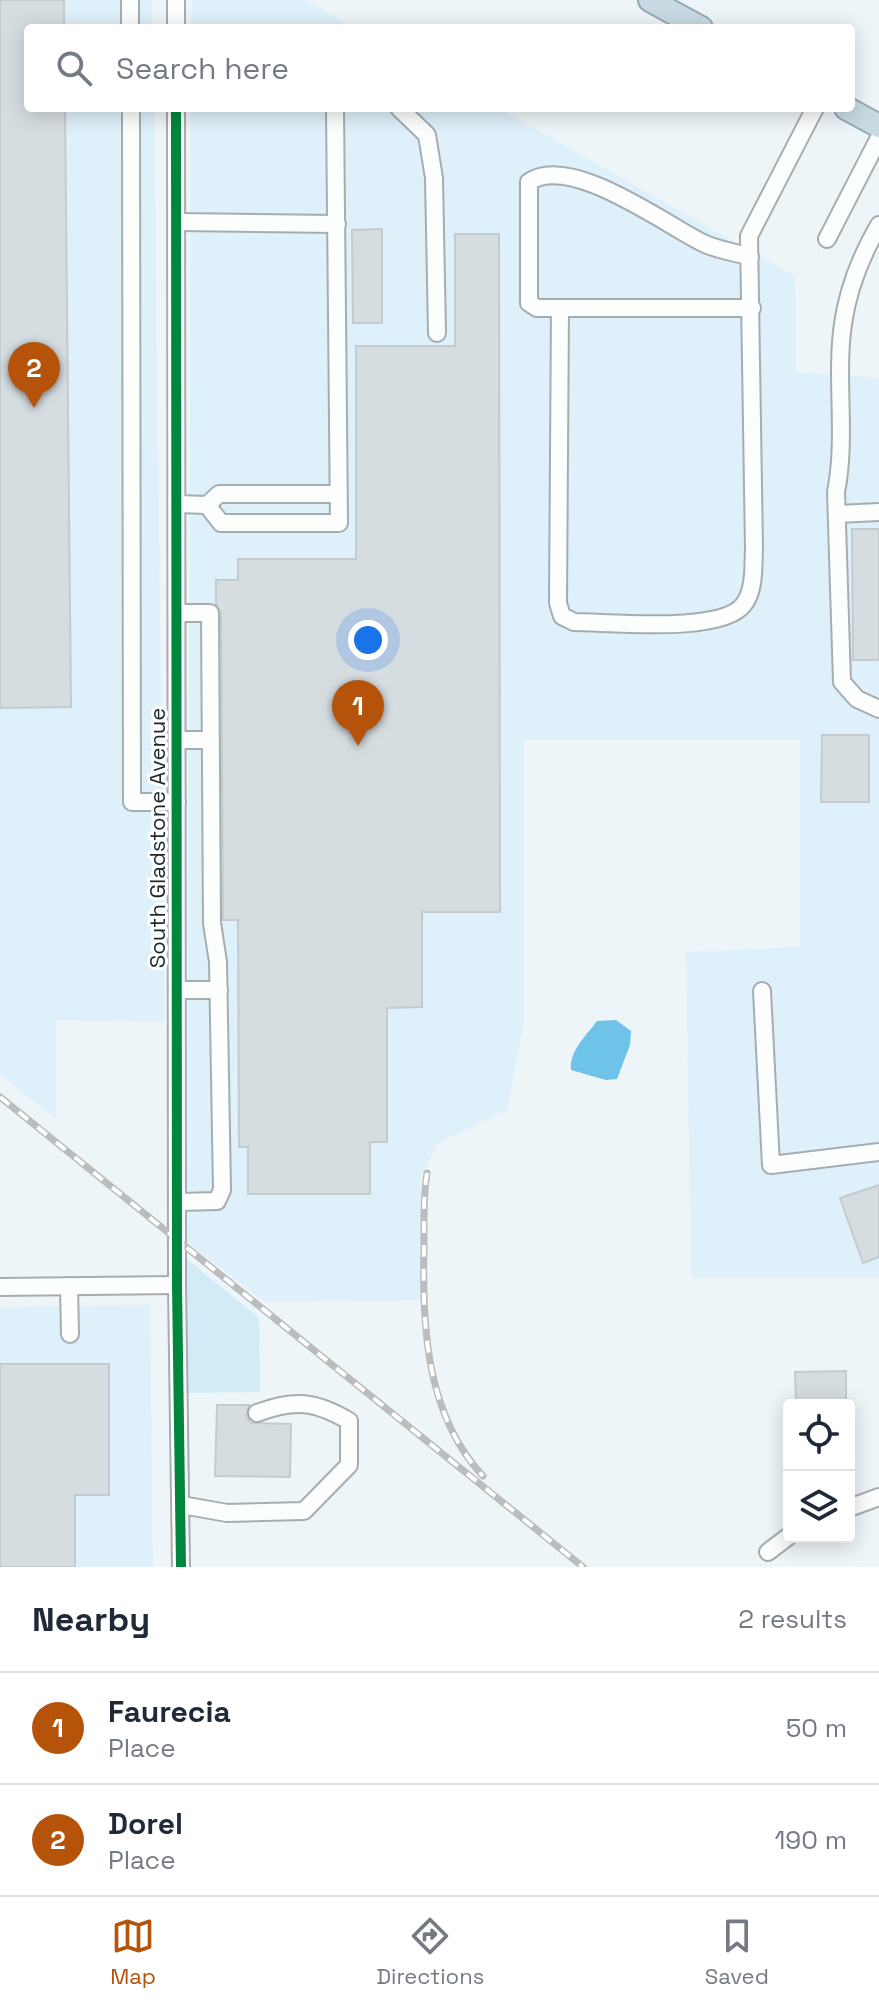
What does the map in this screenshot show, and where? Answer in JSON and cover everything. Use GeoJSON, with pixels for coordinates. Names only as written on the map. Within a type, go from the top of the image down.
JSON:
{"type":"FeatureCollection","features":[{"type":"Feature","properties":{"kind":"highway"},"geometry":{"type":"LineString","coordinates":[[650,0],[694,24]]}},
{"type":"Feature","properties":{"kind":"highway"},"geometry":{"type":"LineString","coordinates":[[853,112],[879,126]]}},
{"type":"Feature","properties":{"kind":"street"},"geometry":{"type":"LineString","coordinates":[[130,0],[130,24]]}},
{"type":"Feature","properties":{"kind":"street"},"geometry":{"type":"LineString","coordinates":[[176,0],[176,24]]}},
{"type":"Feature","properties":{"kind":"street"},"geometry":{"type":"LineString","coordinates":[[131,112],[132,802],[177,802]]}},
{"type":"Feature","properties":{"kind":"street","name":"South Gladstone Avenue"},"geometry":{"type":"LineString","coordinates":[[176,112],[177,1285],[181,1567]]}},
{"type":"Feature","properties":{"kind":"street"},"geometry":{"type":"LineString","coordinates":[[207,505],[221,523],[339,523],[335,112]]}},
{"type":"Feature","properties":{"kind":"street"},"geometry":{"type":"LineString","coordinates":[[403,112],[427,135],[434,178],[437,333]]}},
{"type":"Feature","properties":{"kind":"street"},"geometry":{"type":"LineString","coordinates":[[560,308],[558,603],[562,616],[574,622],[702,622],[737,612],[752,589],[749,236],[813,112]]}},
{"type":"Feature","properties":{"kind":"street"},"geometry":{"type":"LineString","coordinates":[[827,239],[879,138]]}},
{"type":"Feature","properties":{"kind":"street"},"geometry":{"type":"LineString","coordinates":[[750,257],[702,242],[601,187],[563,178],[534,178],[527,186],[527,293],[529,303],[537,308],[752,308]]}},
{"type":"Feature","properties":{"kind":"street"},"geometry":{"type":"LineString","coordinates":[[177,222],[337,224]]}},
{"type":"Feature","properties":{"kind":"street"},"geometry":{"type":"LineString","coordinates":[[879,225],[855,270],[843,323],[838,514],[842,682],[857,699],[879,709]]}},
{"type":"Feature","properties":{"kind":"street"},"geometry":{"type":"LineString","coordinates":[[177,504],[207,505],[219,494],[338,494]]}},
{"type":"Feature","properties":{"kind":"street"},"geometry":{"type":"LineString","coordinates":[[838,514],[879,512]]}},
{"type":"Feature","properties":{"kind":"street"},"geometry":{"type":"LineString","coordinates":[[177,613],[210,613],[212,923],[219,990],[222,1190],[217,1201],[178,1202]]}},
{"type":"Feature","properties":{"kind":"street"},"geometry":{"type":"LineString","coordinates":[[177,740],[210,740]]}},
{"type":"Feature","properties":{"kind":"street"},"geometry":{"type":"LineString","coordinates":[[178,990],[219,990]]}},
{"type":"Feature","properties":{"kind":"street"},"geometry":{"type":"LineString","coordinates":[[762,991],[771,1165],[879,1152]]}},
{"type":"Feature","properties":{"kind":"street"},"geometry":{"type":"LineString","coordinates":[[0,1287],[177,1285]]}},
{"type":"Feature","properties":{"kind":"street"},"geometry":{"type":"LineString","coordinates":[[69,1286],[70,1334]]}},
{"type":"Feature","properties":{"kind":"street"},"geometry":{"type":"LineString","coordinates":[[182,1505],[227,1513],[304,1511],[349,1465],[349,1421],[322,1405],[278,1405],[257,1413]]}},
{"type":"Feature","properties":{"kind":"street"},"geometry":{"type":"LineString","coordinates":[[855,1506],[879,1497]]}},
{"type":"Feature","properties":{"kind":"street"},"geometry":{"type":"LineString","coordinates":[[768,1552],[783,1541]]}},
{"type":"Feature","properties":{"kind":"shaded area"},"geometry":{"type":"Polygon","coordinates":[[[0,0],[152,0],[153,24],[24,24],[24,112],[154,112],[165,1022],[56,1020],[56,1119],[0,1074],[0,0]]]}},
{"type":"Feature","properties":{"kind":"shaded area"},"geometry":{"type":"Polygon","coordinates":[[[192,0],[305,0],[348,24],[191,24],[192,0]]]}},
{"type":"Feature","properties":{"kind":"shaded area"},"geometry":{"type":"Polygon","coordinates":[[[191,112],[505,112],[795,276],[796,372],[879,378],[879,1278],[691,1278],[686,952],[800,947],[800,740],[524,740],[524,1022],[507,1110],[437,1144],[420,1178],[428,1300],[265,1302],[187,1242],[191,112]]]}},
{"type":"Feature","properties":{"kind":"shaded area"},"geometry":{"type":"Polygon","coordinates":[[[187,1259],[259,1318],[260,1392],[186,1393],[187,1259]]]}},
{"type":"Feature","properties":{"kind":"shaded area"},"geometry":{"type":"Polygon","coordinates":[[[150,1305],[153,1567],[0,1567],[0,1307],[150,1305]]]}},
{"type":"Feature","properties":{"kind":"water"},"geometry":{"type":"Polygon","coordinates":[[[616,1020],[631,1031],[630,1045],[617,1079],[606,1080],[571,1070],[575,1050],[597,1021],[616,1020]]]}},
{"type":"Feature","properties":{"kind":"building"},"geometry":{"type":"Polygon","coordinates":[[[0,0],[64,0],[64,24],[24,24],[24,112],[65,112],[71,707],[0,708],[0,0]]]}},
{"type":"Feature","properties":{"kind":"building"},"geometry":{"type":"Polygon","coordinates":[[[382,229],[382,323],[353,323],[352,230],[382,229]]]}},
{"type":"Feature","properties":{"kind":"building"},"geometry":{"type":"Polygon","coordinates":[[[455,234],[499,234],[500,912],[422,912],[422,1007],[387,1008],[387,1142],[370,1142],[370,1194],[248,1194],[248,1147],[239,1147],[238,920],[223,920],[221,613],[216,604],[216,580],[238,580],[238,559],[356,559],[356,346],[455,346],[455,234]]]}},
{"type":"Feature","properties":{"kind":"building"},"geometry":{"type":"Polygon","coordinates":[[[852,529],[879,529],[879,660],[853,660],[852,529]]]}},
{"type":"Feature","properties":{"kind":"building"},"geometry":{"type":"Polygon","coordinates":[[[822,735],[869,735],[869,802],[821,802],[822,735]]]}},
{"type":"Feature","properties":{"kind":"building"},"geometry":{"type":"Polygon","coordinates":[[[879,1185],[879,1257],[863,1263],[840,1198],[879,1185]]]}},
{"type":"Feature","properties":{"kind":"building"},"geometry":{"type":"Polygon","coordinates":[[[0,1364],[109,1364],[109,1495],[75,1495],[75,1567],[0,1567],[0,1364]]]}},
{"type":"Feature","properties":{"kind":"building"},"geometry":{"type":"Polygon","coordinates":[[[846,1371],[846,1399],[796,1399],[795,1372],[846,1371]]]}},
{"type":"Feature","properties":{"kind":"building"},"geometry":{"type":"Polygon","coordinates":[[[217,1405],[249,1405],[246,1416],[251,1423],[291,1424],[290,1477],[215,1476],[217,1405]]]}},
{"type":"Feature","properties":{"kind":"railway"},"geometry":{"type":"LineString","coordinates":[[0,1097],[583,1567]]}},
{"type":"Feature","properties":{"kind":"railway"},"geometry":{"type":"LineString","coordinates":[[427,1173],[424,1308],[431,1368],[449,1426],[483,1476]]}},
{"type":"Feature","properties":{"kind":"cycle path"},"geometry":{"type":"LineString","coordinates":[[176,112],[177,1285],[181,1567]]}},
{"type":"Feature","properties":{"kind":"place","name":"Dorel"},"geometry":{"type":"Point","coordinates":[34,408]}},
{"type":"Feature","properties":{"kind":"place","name":"Faurecia"},"geometry":{"type":"Point","coordinates":[358,746]}}]}
